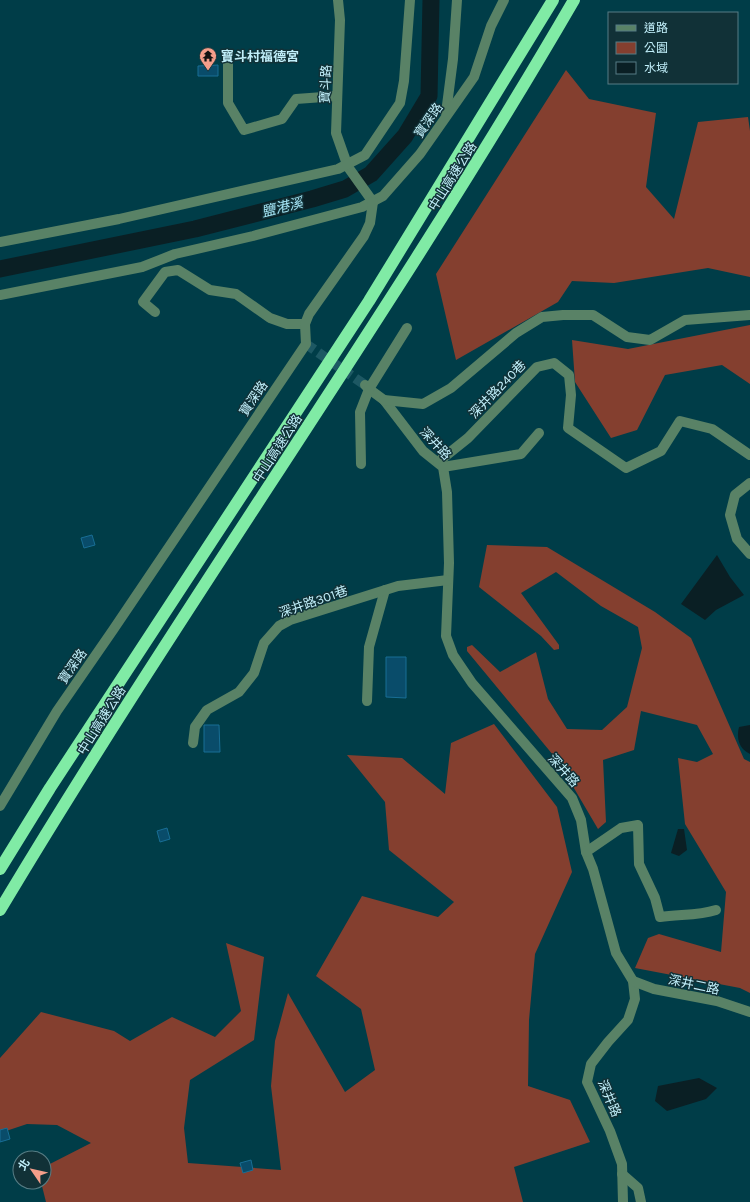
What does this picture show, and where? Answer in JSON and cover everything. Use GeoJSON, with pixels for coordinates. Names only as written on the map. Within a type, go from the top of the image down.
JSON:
{"type":"FeatureCollection","features":[{"type":"Feature","properties":{"kind":"highway","name":"中山高速公路"},"geometry":{"type":"LineString","coordinates":[[0,869],[54,781],[369,301],[552,0]]}},
{"type":"Feature","properties":{"kind":"highway","name":"中山高速公路"},"geometry":{"type":"LineString","coordinates":[[0,910],[129,702],[442,217],[532,72],[574,0]]}},
{"type":"Feature","properties":{"kind":"street","name":"寶斗路"},"geometry":{"type":"LineString","coordinates":[[338,0],[340,20],[336,133],[347,166],[373,202]]}},
{"type":"Feature","properties":{"kind":"street"},"geometry":{"type":"LineString","coordinates":[[0,242],[193,203],[347,166],[364,155],[400,103],[404,81],[410,0]]}},
{"type":"Feature","properties":{"kind":"street"},"geometry":{"type":"LineString","coordinates":[[445,119],[451,82],[457,0]]}},
{"type":"Feature","properties":{"kind":"street","name":"寶深路"},"geometry":{"type":"LineString","coordinates":[[0,295],[142,267],[175,254],[326,217],[373,202],[391,189],[420,154],[474,77],[491,26],[504,0]]}},
{"type":"Feature","properties":{"kind":"street"},"geometry":{"type":"LineString","coordinates":[[228,63],[228,103],[244,130],[282,119],[296,99],[337,96]]}},
{"type":"Feature","properties":{"kind":"street"},"geometry":{"type":"LineString","coordinates":[[155,312],[142,302],[165,272],[178,270],[210,290],[236,294],[270,318],[287,324],[305,324],[309,314],[367,230],[371,218],[373,202]]}},
{"type":"Feature","properties":{"kind":"street"},"geometry":{"type":"LineString","coordinates":[[384,400],[423,404],[451,388],[516,333],[542,318],[563,315],[593,315],[627,338],[650,340],[685,320],[750,315]]}},
{"type":"Feature","properties":{"kind":"street","name":"寶深路"},"geometry":{"type":"LineString","coordinates":[[0,806],[57,711],[114,630],[306,344],[305,324]]}},
{"type":"Feature","properties":{"kind":"street"},"geometry":{"type":"LineString","coordinates":[[361,464],[360,412],[367,387],[407,328]]}},
{"type":"Feature","properties":{"kind":"street","name":"深井路240巷"},"geometry":{"type":"LineString","coordinates":[[440,465],[537,367],[554,364],[569,375],[571,395],[568,428],[626,468],[661,451],[680,421],[712,429],[750,455]]}},
{"type":"Feature","properties":{"kind":"street","name":"深井路"},"geometry":{"type":"LineString","coordinates":[[367,387],[384,400],[423,452],[440,465],[447,492],[448,580],[446,636],[453,655],[472,683],[572,798],[581,820],[586,852],[593,869],[616,953],[633,981],[636,999],[628,1020],[591,1064],[587,1082],[610,1131],[622,1164],[623,1202]]}},
{"type":"Feature","properties":{"kind":"street"},"geometry":{"type":"LineString","coordinates":[[440,465],[521,454],[538,433]]}},
{"type":"Feature","properties":{"kind":"street"},"geometry":{"type":"LineString","coordinates":[[750,483],[735,495],[730,515],[737,539],[750,554]]}},
{"type":"Feature","properties":{"kind":"street","name":"深井路301巷"},"geometry":{"type":"LineString","coordinates":[[192,743],[195,727],[207,710],[239,692],[254,673],[264,643],[279,626],[290,620],[398,586],[448,580]]}},
{"type":"Feature","properties":{"kind":"street"},"geometry":{"type":"LineString","coordinates":[[367,701],[368,647],[385,590]]}},
{"type":"Feature","properties":{"kind":"street"},"geometry":{"type":"LineString","coordinates":[[586,852],[621,828],[638,825],[639,864],[655,898],[660,917],[683,914],[702,914],[716,910]]}},
{"type":"Feature","properties":{"kind":"street","name":"深井二路"},"geometry":{"type":"LineString","coordinates":[[633,981],[654,989],[717,1001],[749,1012]]}},
{"type":"Feature","properties":{"kind":"street"},"geometry":{"type":"LineString","coordinates":[[622,1174],[638,1188],[641,1202]]}},
{"type":"Feature","properties":{"kind":"green space"},"geometry":{"type":"Polygon","coordinates":[[[566,70],[589,99],[656,113],[646,187],[674,219],[698,122],[748,117],[750,131],[750,277],[708,268],[614,283],[572,281],[558,302],[456,360],[436,274],[566,70]]]}},
{"type":"Feature","properties":{"kind":"green space"},"geometry":{"type":"Polygon","coordinates":[[[750,325],[750,384],[722,365],[665,375],[637,430],[611,438],[575,382],[572,340],[628,349],[750,325]]]}},
{"type":"Feature","properties":{"kind":"green space"},"geometry":{"type":"Polygon","coordinates":[[[487,545],[547,547],[655,612],[691,638],[744,759],[750,762],[750,993],[740,988],[635,968],[648,938],[659,934],[721,952],[726,892],[685,824],[678,758],[697,762],[713,754],[697,725],[641,711],[634,750],[603,760],[606,822],[598,829],[558,761],[467,651],[467,647],[472,645],[500,672],[536,652],[548,699],[567,729],[602,730],[627,707],[642,648],[638,627],[601,606],[556,572],[521,593],[559,645],[559,649],[554,650],[541,636],[479,587],[487,545]]]}},
{"type":"Feature","properties":{"kind":"green space"},"geometry":{"type":"Polygon","coordinates":[[[494,724],[557,807],[572,872],[535,954],[529,1020],[528,1086],[570,1100],[590,1142],[514,1167],[523,1202],[46,1202],[43,1190],[52,1190],[52,1163],[91,1143],[57,1125],[27,1124],[0,1133],[0,1058],[41,1012],[114,1031],[130,1041],[172,1017],[215,1037],[241,1011],[226,943],[264,957],[254,1040],[190,1080],[184,1128],[188,1163],[281,1170],[271,1086],[275,1041],[288,993],[345,1092],[375,1070],[361,1009],[316,976],[362,896],[438,917],[454,902],[389,850],[385,802],[347,755],[402,758],[445,794],[451,743],[494,724]]]}},
{"type":"Feature","properties":{"kind":"water"},"geometry":{"type":"Polygon","coordinates":[[[717,555],[730,577],[744,595],[716,610],[705,620],[681,604],[717,555]]]}},
{"type":"Feature","properties":{"kind":"water"},"geometry":{"type":"Polygon","coordinates":[[[750,725],[750,754],[743,749],[739,743],[738,735],[739,727],[750,725]]]}},
{"type":"Feature","properties":{"kind":"water"},"geometry":{"type":"Polygon","coordinates":[[[678,829],[684,829],[687,850],[679,856],[671,853],[678,829]]]}},
{"type":"Feature","properties":{"kind":"water"},"geometry":{"type":"Polygon","coordinates":[[[699,1078],[717,1088],[706,1099],[667,1111],[655,1101],[658,1086],[699,1078]]]}},
{"type":"Feature","properties":{"kind":"building","name":"寶斗村福德宮"},"geometry":{"type":"Polygon","coordinates":[[[218,65],[218,76],[198,76],[198,66],[218,65]]]}},
{"type":"Feature","properties":{"kind":"building"},"geometry":{"type":"Polygon","coordinates":[[[92,535],[95,545],[84,548],[81,538],[92,535]]]}},
{"type":"Feature","properties":{"kind":"building"},"geometry":{"type":"Polygon","coordinates":[[[386,657],[406,657],[406,698],[386,697],[386,657]]]}},
{"type":"Feature","properties":{"kind":"building"},"geometry":{"type":"Polygon","coordinates":[[[204,725],[219,725],[220,752],[204,752],[204,725]]]}},
{"type":"Feature","properties":{"kind":"building"},"geometry":{"type":"Polygon","coordinates":[[[167,828],[170,839],[160,842],[157,831],[167,828]]]}},
{"type":"Feature","properties":{"kind":"building"},"geometry":{"type":"Polygon","coordinates":[[[7,1128],[10,1139],[0,1142],[0,1130],[7,1128]]]}},
{"type":"Feature","properties":{"kind":"building"},"geometry":{"type":"Polygon","coordinates":[[[251,1160],[253,1170],[243,1173],[240,1163],[251,1160]]]}},
{"type":"Feature","properties":{"kind":"waterway","name":"鹽港溪"},"geometry":{"type":"LineString","coordinates":[[0,269],[195,229],[345,189],[371,174],[405,136],[429,96],[431,0]]}},
{"type":"Feature","properties":{"kind":"tunnel"},"geometry":{"type":"LineString","coordinates":[[306,344],[365,385]]}},
{"type":"Feature","properties":{"kind":"place","name":"寶斗村福德宮"},"geometry":{"type":"Point","coordinates":[208,71]}}]}
